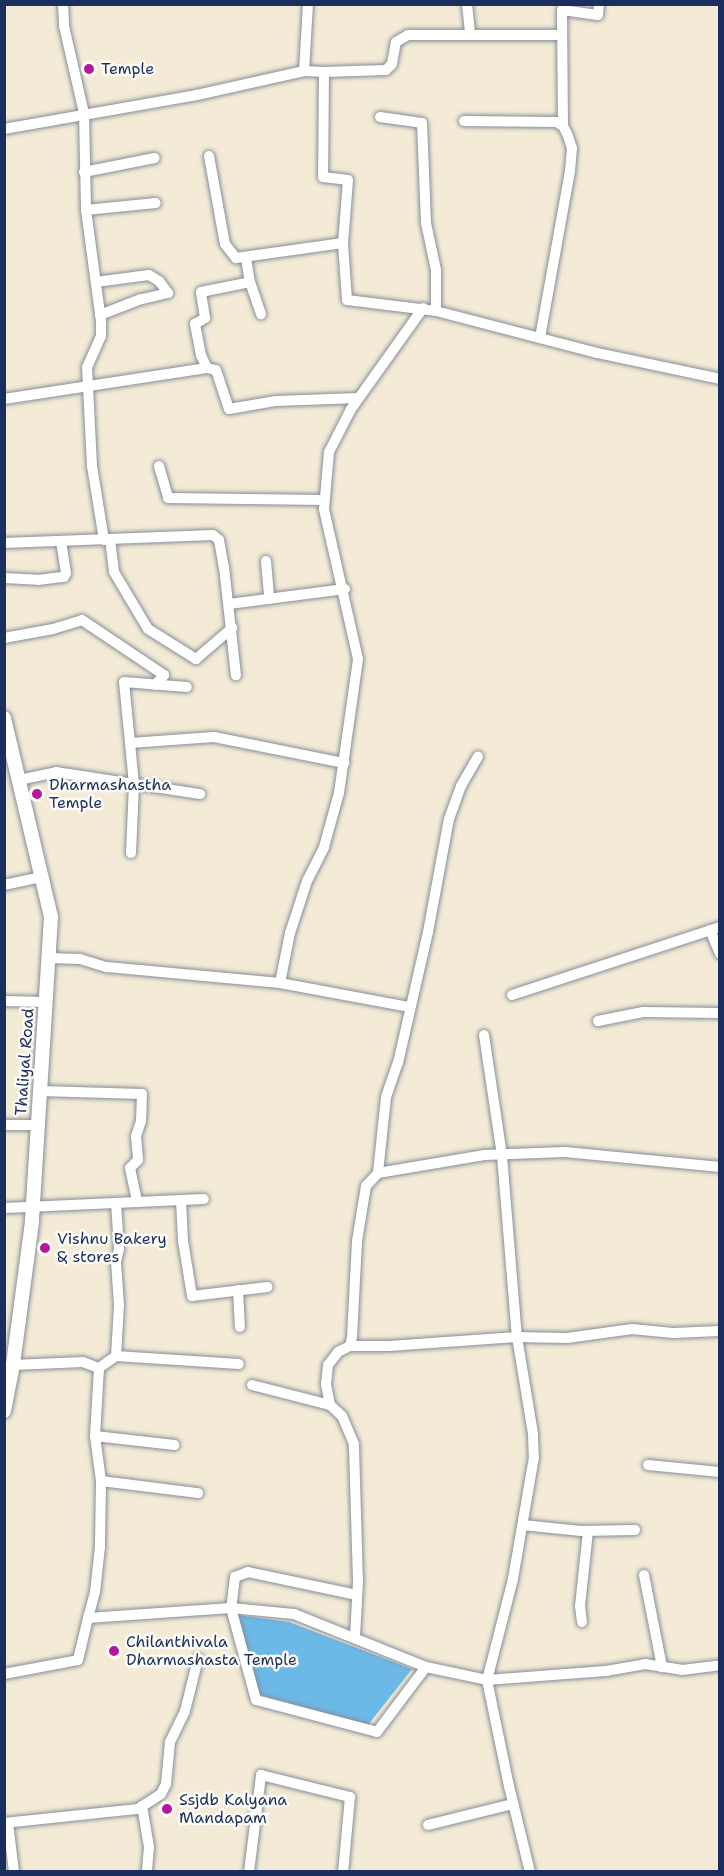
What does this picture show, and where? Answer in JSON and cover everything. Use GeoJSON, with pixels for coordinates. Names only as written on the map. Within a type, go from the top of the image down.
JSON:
{"type":"FeatureCollection","features":[{"type":"Feature","properties":{"kind":"street"},"geometry":{"type":"LineString","coordinates":[[63,4],[64,26],[84,113],[86,210],[100,315],[101,336],[87,367],[92,466],[114,572],[148,629],[196,659],[232,628]]}},
{"type":"Feature","properties":{"kind":"street"},"geometry":{"type":"LineString","coordinates":[[304,71],[308,4]]}},
{"type":"Feature","properties":{"kind":"street"},"geometry":{"type":"LineString","coordinates":[[467,4],[470,35]]}},
{"type":"Feature","properties":{"kind":"street"},"geometry":{"type":"LineString","coordinates":[[540,338],[570,171],[572,148],[563,126],[562,10],[598,15],[599,4]]}},
{"type":"Feature","properties":{"kind":"street"},"geometry":{"type":"LineString","coordinates":[[4,129],[84,113],[197,95],[304,71],[386,70],[392,64],[396,42],[408,35],[562,35]]}},
{"type":"Feature","properties":{"kind":"street"},"geometry":{"type":"LineString","coordinates":[[324,72],[323,177],[348,180],[343,243],[347,300],[436,310],[597,353],[720,379]]}},
{"type":"Feature","properties":{"kind":"street"},"geometry":{"type":"LineString","coordinates":[[380,117],[422,123],[426,223],[436,270],[436,310]]}},
{"type":"Feature","properties":{"kind":"street"},"geometry":{"type":"LineString","coordinates":[[464,121],[556,122],[563,126]]}},
{"type":"Feature","properties":{"kind":"street"},"geometry":{"type":"LineString","coordinates":[[209,156],[225,244],[236,258],[343,243]]}},
{"type":"Feature","properties":{"kind":"street"},"geometry":{"type":"LineString","coordinates":[[84,172],[155,158]]}},
{"type":"Feature","properties":{"kind":"street"},"geometry":{"type":"LineString","coordinates":[[86,210],[156,203]]}},
{"type":"Feature","properties":{"kind":"street"},"geometry":{"type":"LineString","coordinates":[[246,258],[250,282],[261,314]]}},
{"type":"Feature","properties":{"kind":"street"},"geometry":{"type":"LineString","coordinates":[[96,282],[149,275],[159,281],[168,292],[141,299],[100,315]]}},
{"type":"Feature","properties":{"kind":"street"},"geometry":{"type":"LineString","coordinates":[[207,368],[201,355],[195,324],[205,318],[201,292],[250,282]]}},
{"type":"Feature","properties":{"kind":"street"},"geometry":{"type":"LineString","coordinates":[[280,983],[290,933],[307,880],[324,847],[344,763],[358,659],[345,589],[336,565],[324,500],[329,452],[335,437],[358,399],[423,308]]}},
{"type":"Feature","properties":{"kind":"street"},"geometry":{"type":"LineString","coordinates":[[4,399],[207,368],[216,370],[229,409],[276,401],[358,399]]}},
{"type":"Feature","properties":{"kind":"street"},"geometry":{"type":"LineString","coordinates":[[159,466],[168,498],[324,500]]}},
{"type":"Feature","properties":{"kind":"street"},"geometry":{"type":"LineString","coordinates":[[4,543],[213,535],[219,540],[229,604],[236,675]]}},
{"type":"Feature","properties":{"kind":"street"},"geometry":{"type":"LineString","coordinates":[[4,578],[38,580],[64,577],[66,573],[61,541]]}},
{"type":"Feature","properties":{"kind":"street"},"geometry":{"type":"LineString","coordinates":[[266,561],[269,599]]}},
{"type":"Feature","properties":{"kind":"street"},"geometry":{"type":"LineString","coordinates":[[229,604],[345,589]]}},
{"type":"Feature","properties":{"kind":"street"},"geometry":{"type":"LineString","coordinates":[[4,638],[53,629],[82,620],[164,675],[155,685]]}},
{"type":"Feature","properties":{"kind":"street"},"geometry":{"type":"LineString","coordinates":[[131,853],[134,784],[124,682],[187,687]]}},
{"type":"Feature","properties":{"kind":"street","name":"Thaliyal Road"},"geometry":{"type":"LineString","coordinates":[[4,718],[51,917],[33,1207],[5,1405]]}},
{"type":"Feature","properties":{"kind":"street"},"geometry":{"type":"LineString","coordinates":[[130,743],[214,736],[344,763]]}},
{"type":"Feature","properties":{"kind":"street"},"geometry":{"type":"LineString","coordinates":[[350,1346],[362,1204],[366,1186],[378,1173],[386,1097],[398,1063],[428,932],[449,819],[461,786],[478,758]]}},
{"type":"Feature","properties":{"kind":"street"},"geometry":{"type":"LineString","coordinates":[[19,780],[56,772],[200,794]]}},
{"type":"Feature","properties":{"kind":"street"},"geometry":{"type":"LineString","coordinates":[[4,885],[42,877]]}},
{"type":"Feature","properties":{"kind":"street"},"geometry":{"type":"LineString","coordinates":[[512,995],[715,928],[720,954]]}},
{"type":"Feature","properties":{"kind":"street"},"geometry":{"type":"LineString","coordinates":[[48,958],[80,960],[107,967],[280,983],[410,1007]]}},
{"type":"Feature","properties":{"kind":"street"},"geometry":{"type":"LineString","coordinates":[[4,1001],[45,1002]]}},
{"type":"Feature","properties":{"kind":"street"},"geometry":{"type":"LineString","coordinates":[[598,1022],[643,1012],[720,1013]]}},
{"type":"Feature","properties":{"kind":"street"},"geometry":{"type":"LineString","coordinates":[[483,1035],[487,1045],[502,1156],[517,1337],[533,1434],[534,1457],[513,1579],[487,1680],[530,1872]]}},
{"type":"Feature","properties":{"kind":"street"},"geometry":{"type":"LineString","coordinates":[[40,1090],[142,1094],[141,1121],[136,1136],[138,1160],[130,1168],[137,1202]]}},
{"type":"Feature","properties":{"kind":"street"},"geometry":{"type":"LineString","coordinates":[[4,1125],[38,1125]]}},
{"type":"Feature","properties":{"kind":"street"},"geometry":{"type":"LineString","coordinates":[[378,1173],[484,1155],[565,1152],[720,1167]]}},
{"type":"Feature","properties":{"kind":"street"},"geometry":{"type":"LineString","coordinates":[[4,1208],[204,1199]]}},
{"type":"Feature","properties":{"kind":"street"},"geometry":{"type":"LineString","coordinates":[[181,1200],[183,1241],[192,1296],[267,1287]]}},
{"type":"Feature","properties":{"kind":"street"},"geometry":{"type":"LineString","coordinates":[[116,1203],[119,1249],[116,1262],[118,1305],[116,1356]]}},
{"type":"Feature","properties":{"kind":"street"},"geometry":{"type":"LineString","coordinates":[[238,1290],[240,1327]]}},
{"type":"Feature","properties":{"kind":"street"},"geometry":{"type":"LineString","coordinates":[[330,1405],[326,1384],[328,1365],[338,1352],[350,1346],[389,1347],[517,1337],[567,1338],[632,1329],[673,1333],[720,1331]]}},
{"type":"Feature","properties":{"kind":"street"},"geometry":{"type":"LineString","coordinates":[[99,1368],[116,1356],[239,1364]]}},
{"type":"Feature","properties":{"kind":"street"},"geometry":{"type":"LineString","coordinates":[[10,1373],[83,1362],[99,1368]]}},
{"type":"Feature","properties":{"kind":"street"},"geometry":{"type":"LineString","coordinates":[[4,1674],[78,1660],[96,1592],[101,1481],[95,1436],[99,1368]]}},
{"type":"Feature","properties":{"kind":"street"},"geometry":{"type":"LineString","coordinates":[[252,1385],[330,1405],[342,1416],[354,1444],[357,1595],[355,1637]]}},
{"type":"Feature","properties":{"kind":"street"},"geometry":{"type":"LineString","coordinates":[[95,1436],[174,1445]]}},
{"type":"Feature","properties":{"kind":"street"},"geometry":{"type":"LineString","coordinates":[[648,1465],[720,1472]]}},
{"type":"Feature","properties":{"kind":"street"},"geometry":{"type":"LineString","coordinates":[[101,1481],[198,1493]]}},
{"type":"Feature","properties":{"kind":"street"},"geometry":{"type":"LineString","coordinates":[[523,1525],[588,1531],[635,1530]]}},
{"type":"Feature","properties":{"kind":"street"},"geometry":{"type":"LineString","coordinates":[[582,1622],[580,1606],[588,1531]]}},
{"type":"Feature","properties":{"kind":"street"},"geometry":{"type":"LineString","coordinates":[[357,1595],[248,1572],[235,1577],[231,1608],[256,1700],[376,1732],[426,1668]]}},
{"type":"Feature","properties":{"kind":"street"},"geometry":{"type":"LineString","coordinates":[[644,1575],[662,1667]]}},
{"type":"Feature","properties":{"kind":"street"},"geometry":{"type":"LineString","coordinates":[[88,1618],[231,1608],[294,1614],[355,1637],[426,1668],[487,1680],[606,1671],[645,1664],[698,1670],[720,1665]]}},
{"type":"Feature","properties":{"kind":"street"},"geometry":{"type":"LineString","coordinates":[[14,1872],[6,1823],[138,1809],[161,1794],[166,1784],[170,1742],[185,1711],[198,1659]]}},
{"type":"Feature","properties":{"kind":"street"},"geometry":{"type":"LineString","coordinates":[[249,1872],[261,1775],[350,1797],[343,1872]]}},
{"type":"Feature","properties":{"kind":"street"},"geometry":{"type":"LineString","coordinates":[[428,1825],[513,1804]]}},
{"type":"Feature","properties":{"kind":"street"},"geometry":{"type":"LineString","coordinates":[[142,1806],[149,1847],[147,1872]]}},
{"type":"Feature","properties":{"kind":"water"},"geometry":{"type":"Polygon","coordinates":[[[237,1615],[289,1622],[412,1669],[368,1725],[257,1694],[237,1615]]]}},
{"type":"Feature","properties":{"kind":"place","name":"Temple"},"geometry":{"type":"Point","coordinates":[89,69]}},
{"type":"Feature","properties":{"kind":"place","name":"Dharmashastha Temple"},"geometry":{"type":"Point","coordinates":[37,794]}},
{"type":"Feature","properties":{"kind":"place","name":"Vishnu Bakery & stores"},"geometry":{"type":"Point","coordinates":[45,1248]}},
{"type":"Feature","properties":{"kind":"place","name":"Chilanthivala Dharmashasta Temple"},"geometry":{"type":"Point","coordinates":[114,1651]}},
{"type":"Feature","properties":{"kind":"place","name":"Ssjdb Kalyana Mandapam"},"geometry":{"type":"Point","coordinates":[167,1809]}}]}
